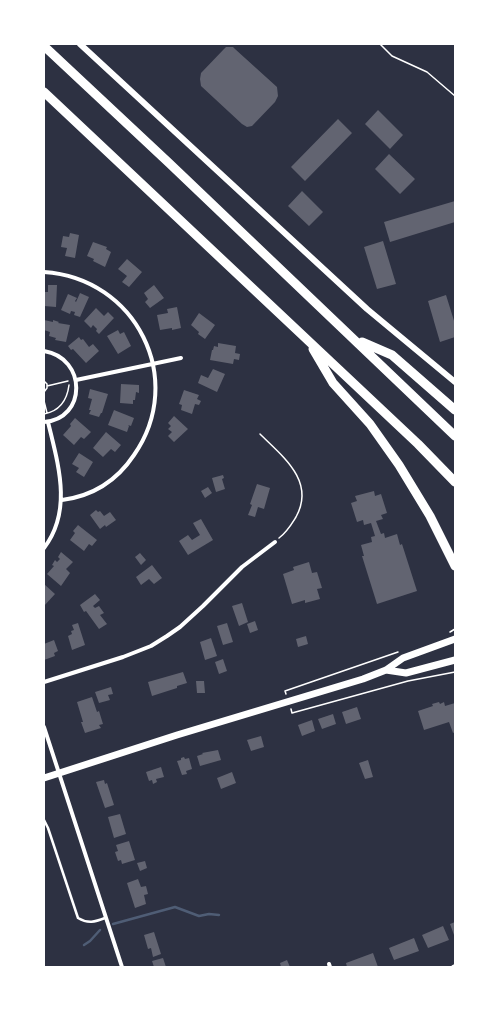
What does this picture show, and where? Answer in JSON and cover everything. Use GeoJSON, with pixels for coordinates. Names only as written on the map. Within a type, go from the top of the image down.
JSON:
{"type":"FeatureCollection","features":[{"type":"Feature","properties":{"kind":"highway"},"geometry":{"type":"LineString","coordinates":[[44,46],[170,162],[455,436]]}},
{"type":"Feature","properties":{"kind":"highway"},"geometry":{"type":"LineString","coordinates":[[44,92],[309,340],[418,444],[455,482]]}},
{"type":"Feature","properties":{"kind":"highway"},"geometry":{"type":"LineString","coordinates":[[309,340],[333,383],[370,424],[399,465],[430,516],[455,566]]}},
{"type":"Feature","properties":{"kind":"highway"},"geometry":{"type":"LineString","coordinates":[[355,340],[392,355],[455,410]]}},
{"type":"Feature","properties":{"kind":"main road"},"geometry":{"type":"LineString","coordinates":[[44,778],[386,670],[403,658],[455,639]]}},
{"type":"Feature","properties":{"kind":"main road"},"geometry":{"type":"LineString","coordinates":[[386,670],[406,673],[455,660]]}},
{"type":"Feature","properties":{"kind":"street"},"geometry":{"type":"LineString","coordinates":[[80,44],[355,298],[393,332],[455,382]]}},
{"type":"Feature","properties":{"kind":"street"},"geometry":{"type":"LineString","coordinates":[[44,272],[77,278],[103,290],[114,298],[135,321],[148,348],[153,364],[156,382],[155,402],[152,418],[138,449],[124,469],[106,484],[88,494],[78,498],[62,500]]}},
{"type":"Feature","properties":{"kind":"street"},"geometry":{"type":"LineString","coordinates":[[44,351],[58,355],[70,366],[76,380],[77,388],[73,404],[62,416],[46,422],[58,468],[62,500],[57,522],[44,548]]}},
{"type":"Feature","properties":{"kind":"street"},"geometry":{"type":"LineString","coordinates":[[76,380],[181,358]]}},
{"type":"Feature","properties":{"kind":"street"},"geometry":{"type":"LineString","coordinates":[[44,682],[123,657],[151,646],[168,636],[203,606],[242,567],[275,542]]}},
{"type":"Feature","properties":{"kind":"street"},"geometry":{"type":"LineString","coordinates":[[44,727],[122,967]]}},
{"type":"Feature","properties":{"kind":"lane"},"geometry":{"type":"LineString","coordinates":[[44,820],[78,918],[87,922],[96,922],[105,918]]}},
{"type":"Feature","properties":{"kind":"path"},"geometry":{"type":"LineString","coordinates":[[380,44],[392,56],[427,72],[455,96]]}},
{"type":"Feature","properties":{"kind":"path"},"geometry":{"type":"LineString","coordinates":[[44,414],[58,409],[64,402],[68,394],[67,376]]}},
{"type":"Feature","properties":{"kind":"path"},"geometry":{"type":"LineString","coordinates":[[44,381],[47,386],[47,390],[44,392]]}},
{"type":"Feature","properties":{"kind":"path"},"geometry":{"type":"LineString","coordinates":[[47,386],[68,381]]}},
{"type":"Feature","properties":{"kind":"path"},"geometry":{"type":"LineString","coordinates":[[44,401],[47,414]]}},
{"type":"Feature","properties":{"kind":"path"},"geometry":{"type":"LineString","coordinates":[[260,434],[293,467],[300,480],[302,489],[302,502],[299,512],[289,529],[275,542]]}},
{"type":"Feature","properties":{"kind":"path"},"geometry":{"type":"LineString","coordinates":[[446,634],[455,629]]}},
{"type":"Feature","properties":{"kind":"path"},"geometry":{"type":"LineString","coordinates":[[404,650],[285,691],[292,713],[408,681],[455,672]]}},
{"type":"Feature","properties":{"kind":"building"},"geometry":{"type":"Polygon","coordinates":[[[226,47],[233,47],[277,87],[278,96],[275,102],[252,126],[247,127],[242,124],[201,86],[201,73],[226,47]]]}},
{"type":"Feature","properties":{"kind":"building"},"geometry":{"type":"Polygon","coordinates":[[[378,110],[403,135],[390,149],[365,124],[378,110]]]}},
{"type":"Feature","properties":{"kind":"building"},"geometry":{"type":"Polygon","coordinates":[[[338,119],[352,133],[305,181],[291,167],[338,119]]]}},
{"type":"Feature","properties":{"kind":"building"},"geometry":{"type":"Polygon","coordinates":[[[389,154],[415,179],[400,194],[375,169],[389,154]]]}},
{"type":"Feature","properties":{"kind":"building"},"geometry":{"type":"Polygon","coordinates":[[[302,191],[323,212],[309,226],[288,206],[302,191]]]}},
{"type":"Feature","properties":{"kind":"building"},"geometry":{"type":"Polygon","coordinates":[[[455,201],[455,222],[390,242],[384,222],[455,201]]]}},
{"type":"Feature","properties":{"kind":"building"},"geometry":{"type":"Polygon","coordinates":[[[70,233],[79,235],[75,258],[65,256],[67,248],[61,247],[63,236],[69,237],[70,233]]]}},
{"type":"Feature","properties":{"kind":"building"},"geometry":{"type":"Polygon","coordinates":[[[383,241],[396,284],[377,289],[364,247],[383,241]]]}},
{"type":"Feature","properties":{"kind":"building"},"geometry":{"type":"Polygon","coordinates":[[[93,242],[107,247],[106,249],[111,252],[105,267],[87,256],[93,242]]]}},
{"type":"Feature","properties":{"kind":"building"},"geometry":{"type":"Polygon","coordinates":[[[127,259],[142,272],[129,287],[122,282],[127,276],[118,269],[127,259]]]}},
{"type":"Feature","properties":{"kind":"building"},"geometry":{"type":"Polygon","coordinates":[[[48,285],[57,285],[56,307],[44,306],[44,292],[48,292],[48,285]]]}},
{"type":"Feature","properties":{"kind":"building"},"geometry":{"type":"Polygon","coordinates":[[[154,285],[164,298],[150,308],[145,302],[148,299],[144,293],[154,285]]]}},
{"type":"Feature","properties":{"kind":"building"},"geometry":{"type":"Polygon","coordinates":[[[80,293],[89,297],[80,317],[74,315],[75,312],[71,311],[70,314],[61,310],[68,294],[77,298],[75,301],[76,302],[80,293]]]}},
{"type":"Feature","properties":{"kind":"building"},"geometry":{"type":"Polygon","coordinates":[[[446,295],[455,324],[455,337],[440,342],[428,301],[446,295]]]}},
{"type":"Feature","properties":{"kind":"building"},"geometry":{"type":"Polygon","coordinates":[[[177,307],[181,328],[160,330],[157,315],[168,313],[167,309],[177,307]]]}},
{"type":"Feature","properties":{"kind":"building"},"geometry":{"type":"Polygon","coordinates":[[[96,308],[104,316],[108,312],[114,318],[99,334],[93,325],[91,328],[84,321],[96,308]]]}},
{"type":"Feature","properties":{"kind":"building"},"geometry":{"type":"Polygon","coordinates":[[[199,313],[215,325],[205,339],[198,334],[199,332],[191,325],[199,313]]]}},
{"type":"Feature","properties":{"kind":"building"},"geometry":{"type":"Polygon","coordinates":[[[44,320],[53,322],[53,320],[59,322],[58,323],[70,325],[66,342],[55,340],[56,338],[49,336],[50,332],[44,330],[44,320]]]}},
{"type":"Feature","properties":{"kind":"building"},"geometry":{"type":"Polygon","coordinates":[[[118,330],[120,334],[124,332],[131,346],[118,354],[107,336],[118,330]]]}},
{"type":"Feature","properties":{"kind":"building"},"geometry":{"type":"Polygon","coordinates":[[[79,337],[81,340],[83,339],[89,347],[93,344],[99,351],[86,363],[73,349],[71,350],[68,346],[79,337]]]}},
{"type":"Feature","properties":{"kind":"building"},"geometry":{"type":"Polygon","coordinates":[[[218,343],[236,346],[235,353],[240,354],[239,360],[234,359],[233,364],[210,360],[212,350],[214,346],[218,347],[218,343]]]}},
{"type":"Feature","properties":{"kind":"building"},"geometry":{"type":"Polygon","coordinates":[[[213,369],[225,374],[217,392],[198,383],[201,375],[208,378],[213,369]]]}},
{"type":"Feature","properties":{"kind":"building"},"geometry":{"type":"Polygon","coordinates":[[[121,384],[139,385],[139,393],[136,392],[133,404],[120,403],[121,384]]]}},
{"type":"Feature","properties":{"kind":"building"},"geometry":{"type":"Polygon","coordinates":[[[90,389],[108,394],[102,413],[99,417],[89,414],[92,399],[88,398],[90,389]]]}},
{"type":"Feature","properties":{"kind":"building"},"geometry":{"type":"Polygon","coordinates":[[[184,390],[199,395],[197,399],[201,401],[199,405],[195,404],[192,414],[181,410],[182,405],[179,404],[184,390]]]}},
{"type":"Feature","properties":{"kind":"building"},"geometry":{"type":"Polygon","coordinates":[[[114,410],[134,418],[131,426],[128,425],[127,432],[108,425],[114,410]]]}},
{"type":"Feature","properties":{"kind":"building"},"geometry":{"type":"Polygon","coordinates":[[[174,416],[188,429],[174,442],[168,436],[172,432],[168,429],[171,426],[168,423],[174,416]]]}},
{"type":"Feature","properties":{"kind":"building"},"geometry":{"type":"Polygon","coordinates":[[[75,418],[91,432],[84,439],[81,437],[74,445],[63,435],[71,426],[70,424],[75,418]]]}},
{"type":"Feature","properties":{"kind":"building"},"geometry":{"type":"Polygon","coordinates":[[[106,432],[121,445],[115,452],[111,449],[103,457],[93,448],[106,432]]]}},
{"type":"Feature","properties":{"kind":"building"},"geometry":{"type":"Polygon","coordinates":[[[79,453],[93,462],[84,477],[76,472],[79,468],[72,464],[79,453]]]}},
{"type":"Feature","properties":{"kind":"building"},"geometry":{"type":"Polygon","coordinates":[[[223,475],[224,478],[222,479],[225,489],[216,492],[212,478],[223,475]]]}},
{"type":"Feature","properties":{"kind":"building"},"geometry":{"type":"Polygon","coordinates":[[[257,484],[270,488],[264,509],[258,507],[255,517],[248,515],[257,484]]]}},
{"type":"Feature","properties":{"kind":"building"},"geometry":{"type":"Polygon","coordinates":[[[208,487],[212,493],[205,498],[201,491],[208,487]]]}},
{"type":"Feature","properties":{"kind":"building"},"geometry":{"type":"Polygon","coordinates":[[[374,491],[375,496],[381,494],[387,513],[381,515],[383,519],[376,521],[381,534],[384,533],[385,538],[397,534],[400,545],[402,544],[417,591],[377,604],[362,556],[364,556],[361,545],[372,542],[371,537],[375,536],[371,523],[364,525],[363,520],[357,522],[351,503],[357,501],[355,496],[374,491]]]}},
{"type":"Feature","properties":{"kind":"building"},"geometry":{"type":"Polygon","coordinates":[[[96,510],[98,512],[100,511],[104,516],[110,512],[116,520],[100,529],[90,515],[96,510]]]}},
{"type":"Feature","properties":{"kind":"building"},"geometry":{"type":"Polygon","coordinates":[[[201,519],[213,540],[188,555],[179,541],[188,535],[192,540],[200,535],[193,523],[201,519]]]}},
{"type":"Feature","properties":{"kind":"building"},"geometry":{"type":"Polygon","coordinates":[[[78,525],[97,540],[92,546],[89,544],[84,551],[70,540],[75,533],[73,531],[78,525]]]}},
{"type":"Feature","properties":{"kind":"building"},"geometry":{"type":"Polygon","coordinates":[[[61,552],[73,562],[66,569],[70,573],[61,586],[47,574],[54,566],[52,565],[55,560],[57,562],[60,559],[58,557],[61,552]]]}},
{"type":"Feature","properties":{"kind":"building"},"geometry":{"type":"Polygon","coordinates":[[[140,553],[146,560],[141,565],[135,557],[140,553]]]}},
{"type":"Feature","properties":{"kind":"building"},"geometry":{"type":"Polygon","coordinates":[[[309,562],[312,573],[317,572],[322,588],[317,589],[320,599],[305,603],[305,600],[292,604],[283,574],[294,570],[293,567],[309,562]]]}},
{"type":"Feature","properties":{"kind":"building"},"geometry":{"type":"Polygon","coordinates":[[[152,565],[162,578],[154,584],[149,579],[141,585],[136,577],[152,565]]]}},
{"type":"Feature","properties":{"kind":"building"},"geometry":{"type":"Polygon","coordinates":[[[44,584],[55,594],[44,606],[44,584]]]}},
{"type":"Feature","properties":{"kind":"building"},"geometry":{"type":"Polygon","coordinates":[[[95,594],[100,600],[93,606],[95,608],[99,606],[104,613],[100,615],[107,624],[99,629],[86,611],[84,612],[80,605],[95,594]]]}},
{"type":"Feature","properties":{"kind":"building"},"geometry":{"type":"Polygon","coordinates":[[[242,603],[248,622],[239,626],[232,606],[242,603]]]}},
{"type":"Feature","properties":{"kind":"building"},"geometry":{"type":"Polygon","coordinates":[[[255,621],[258,630],[250,633],[247,624],[255,621]]]}},
{"type":"Feature","properties":{"kind":"building"},"geometry":{"type":"Polygon","coordinates":[[[78,623],[85,645],[72,650],[68,636],[72,634],[71,631],[74,630],[72,625],[78,623]]]}},
{"type":"Feature","properties":{"kind":"building"},"geometry":{"type":"Polygon","coordinates":[[[227,623],[233,642],[223,645],[217,626],[227,623]]]}},
{"type":"Feature","properties":{"kind":"building"},"geometry":{"type":"Polygon","coordinates":[[[306,636],[308,644],[298,647],[296,639],[306,636]]]}},
{"type":"Feature","properties":{"kind":"building"},"geometry":{"type":"Polygon","coordinates":[[[211,638],[217,656],[205,660],[200,642],[211,638]]]}},
{"type":"Feature","properties":{"kind":"building"},"geometry":{"type":"Polygon","coordinates":[[[54,640],[58,651],[54,653],[55,656],[44,660],[44,644],[54,640]]]}},
{"type":"Feature","properties":{"kind":"building"},"geometry":{"type":"Polygon","coordinates":[[[223,659],[227,671],[219,674],[215,662],[223,659]]]}},
{"type":"Feature","properties":{"kind":"building"},"geometry":{"type":"Polygon","coordinates":[[[183,672],[187,683],[177,686],[177,688],[152,696],[148,682],[183,672]]]}},
{"type":"Feature","properties":{"kind":"building"},"geometry":{"type":"Polygon","coordinates":[[[196,681],[204,681],[205,693],[197,693],[196,681]]]}},
{"type":"Feature","properties":{"kind":"building"},"geometry":{"type":"Polygon","coordinates":[[[111,687],[113,694],[108,695],[110,700],[99,703],[95,692],[111,687]]]}},
{"type":"Feature","properties":{"kind":"building"},"geometry":{"type":"Polygon","coordinates":[[[92,697],[97,712],[99,711],[103,724],[99,725],[101,728],[85,733],[77,702],[92,697]]]}},
{"type":"Feature","properties":{"kind":"building"},"geometry":{"type":"Polygon","coordinates":[[[439,702],[440,704],[444,702],[445,706],[455,703],[455,732],[453,733],[449,722],[424,730],[418,711],[433,706],[432,704],[439,702]]]}},
{"type":"Feature","properties":{"kind":"building"},"geometry":{"type":"Polygon","coordinates":[[[357,707],[361,719],[346,724],[342,712],[357,707]]]}},
{"type":"Feature","properties":{"kind":"building"},"geometry":{"type":"Polygon","coordinates":[[[333,714],[336,724],[322,729],[318,719],[333,714]]]}},
{"type":"Feature","properties":{"kind":"building"},"geometry":{"type":"Polygon","coordinates":[[[312,720],[315,731],[302,736],[298,725],[312,720]]]}},
{"type":"Feature","properties":{"kind":"building"},"geometry":{"type":"Polygon","coordinates":[[[261,736],[264,747],[251,751],[247,740],[261,736]]]}},
{"type":"Feature","properties":{"kind":"building"},"geometry":{"type":"Polygon","coordinates":[[[218,750],[221,760],[200,766],[197,756],[203,754],[202,753],[218,750]]]}},
{"type":"Feature","properties":{"kind":"building"},"geometry":{"type":"Polygon","coordinates":[[[184,757],[185,759],[189,758],[192,769],[186,771],[187,774],[182,775],[177,761],[184,757]]]}},
{"type":"Feature","properties":{"kind":"building"},"geometry":{"type":"Polygon","coordinates":[[[368,760],[373,777],[365,779],[359,763],[368,760]]]}},
{"type":"Feature","properties":{"kind":"building"},"geometry":{"type":"Polygon","coordinates":[[[161,767],[164,777],[156,779],[157,782],[153,784],[152,780],[149,781],[146,772],[161,767]]]}},
{"type":"Feature","properties":{"kind":"building"},"geometry":{"type":"Polygon","coordinates":[[[232,772],[236,783],[221,789],[217,778],[232,772]]]}},
{"type":"Feature","properties":{"kind":"building"},"geometry":{"type":"Polygon","coordinates":[[[104,780],[105,784],[107,783],[114,805],[105,808],[96,782],[104,780]]]}},
{"type":"Feature","properties":{"kind":"building"},"geometry":{"type":"Polygon","coordinates":[[[120,814],[126,834],[114,838],[108,817],[120,814]]]}},
{"type":"Feature","properties":{"kind":"building"},"geometry":{"type":"Polygon","coordinates":[[[129,841],[135,860],[122,864],[121,860],[118,861],[115,852],[118,851],[116,845],[129,841]]]}},
{"type":"Feature","properties":{"kind":"building"},"geometry":{"type":"Polygon","coordinates":[[[145,861],[147,868],[140,871],[137,863],[145,861]]]}},
{"type":"Feature","properties":{"kind":"building"},"geometry":{"type":"Polygon","coordinates":[[[138,879],[141,887],[146,886],[148,894],[144,895],[146,904],[135,908],[127,883],[138,879]]]}},
{"type":"Feature","properties":{"kind":"building"},"geometry":{"type":"Polygon","coordinates":[[[455,922],[455,935],[454,935],[450,924],[455,922]]]}},
{"type":"Feature","properties":{"kind":"building"},"geometry":{"type":"Polygon","coordinates":[[[443,926],[449,940],[428,948],[422,935],[443,926]]]}},
{"type":"Feature","properties":{"kind":"building"},"geometry":{"type":"Polygon","coordinates":[[[154,932],[161,954],[153,957],[151,948],[148,949],[144,935],[154,932]]]}},
{"type":"Feature","properties":{"kind":"building"},"geometry":{"type":"Polygon","coordinates":[[[414,938],[419,951],[394,960],[389,948],[414,938]]]}},
{"type":"Feature","properties":{"kind":"building"},"geometry":{"type":"Polygon","coordinates":[[[373,953],[378,967],[347,967],[346,963],[373,953]]]}},
{"type":"Feature","properties":{"kind":"building"},"geometry":{"type":"Polygon","coordinates":[[[163,958],[166,967],[154,967],[152,961],[163,958]]]}},
{"type":"Feature","properties":{"kind":"building"},"geometry":{"type":"Polygon","coordinates":[[[287,960],[290,967],[281,967],[280,963],[287,960]]]}},
{"type":"Feature","properties":{"kind":"waterway"},"geometry":{"type":"LineString","coordinates":[[113,924],[175,907],[199,916],[209,914],[219,915]]}},
{"type":"Feature","properties":{"kind":"waterway"},"geometry":{"type":"LineString","coordinates":[[84,945],[100,930]]}}]}
